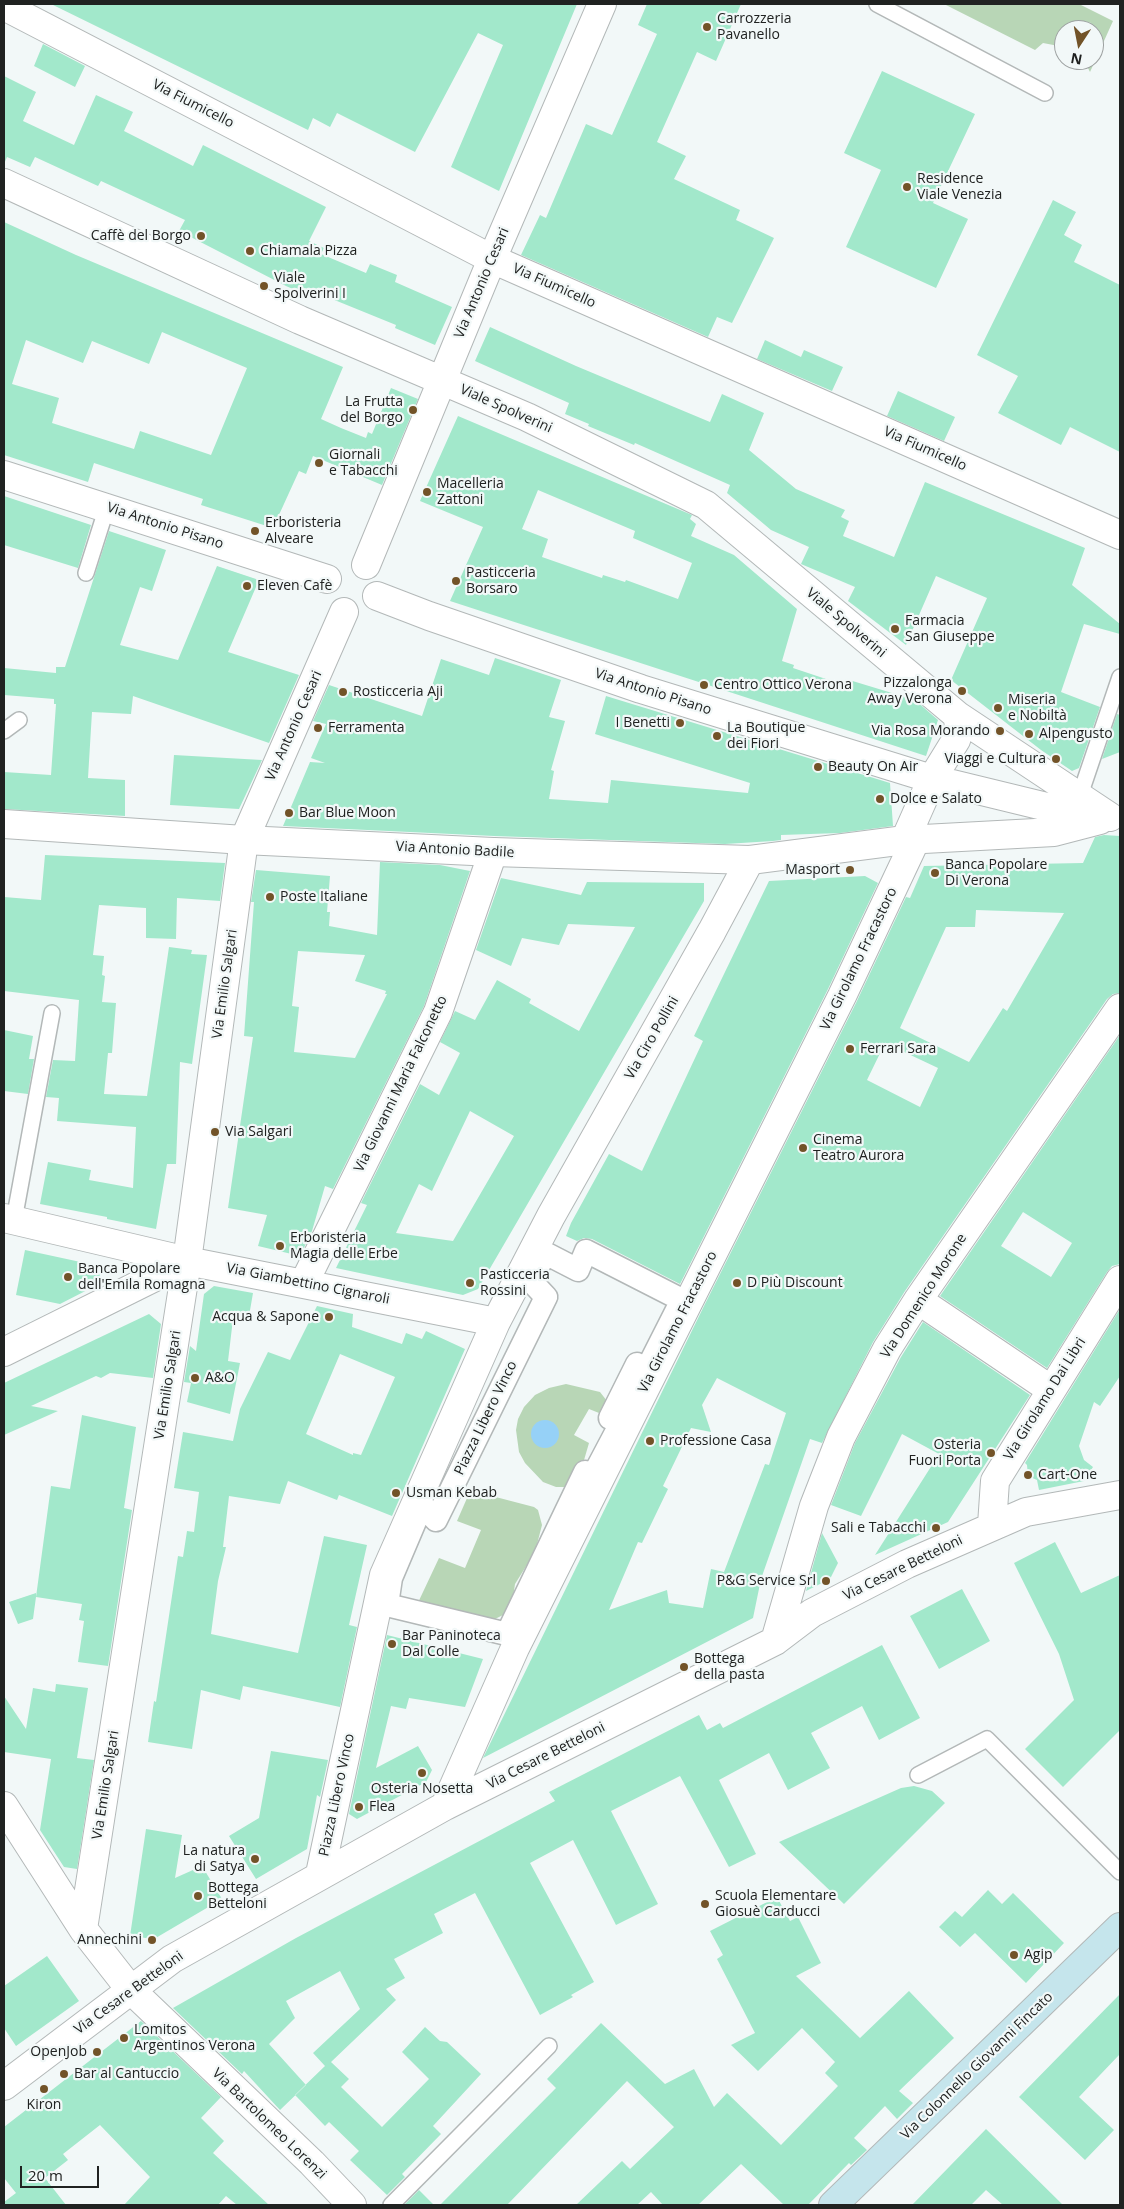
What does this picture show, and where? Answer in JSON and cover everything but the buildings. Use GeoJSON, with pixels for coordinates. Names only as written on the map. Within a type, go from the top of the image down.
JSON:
{"type":"FeatureCollection","features":[{"type":"Feature","properties":{"kind":"main road","name":"Via Colonnello Giovanni Fincato"},"geometry":{"type":"LineString","coordinates":[[833,2205],[1120,1927]]}},
{"type":"Feature","properties":{"kind":"street","name":"Via Antonio Cesari"},"geometry":{"type":"LineString","coordinates":[[366,564],[492,259],[602,4]]}},
{"type":"Feature","properties":{"kind":"street","name":"Via Fiumicello"},"geometry":{"type":"LineString","coordinates":[[4,6],[492,259],[1120,535]]}},
{"type":"Feature","properties":{"kind":"street","name":"Viale Spolverini"},"geometry":{"type":"LineString","coordinates":[[4,182],[300,320],[527,417],[706,505],[958,716],[1079,798],[1115,818]]}},
{"type":"Feature","properties":{"kind":"street","name":"Via Antonio Pisano"},"geometry":{"type":"LineString","coordinates":[[4,475],[326,579]]}},
{"type":"Feature","properties":{"kind":"street"},"geometry":{"type":"LineString","coordinates":[[355,560],[366,564],[377,578],[377,596],[372,605],[364,611],[354,613],[344,612],[335,607],[328,599],[326,589],[326,579],[333,568],[343,562],[355,560]]}},
{"type":"Feature","properties":{"kind":"street","name":"Via Antonio Pisano"},"geometry":{"type":"LineString","coordinates":[[377,596],[429,616],[641,689],[932,779],[1047,807],[1115,818]]}},
{"type":"Feature","properties":{"kind":"street","name":"Via Antonio Cesari"},"geometry":{"type":"LineString","coordinates":[[244,840],[344,612]]}},
{"type":"Feature","properties":{"kind":"street","name":"Via Girolamo Fracastoro"},"geometry":{"type":"LineString","coordinates":[[445,1806],[515,1648],[842,996],[911,840],[932,779],[956,740],[959,731],[958,716]]}},
{"type":"Feature","properties":{"kind":"street","name":"Via Antonio Badile"},"geometry":{"type":"LineString","coordinates":[[4,824],[244,840],[493,852],[750,860],[911,840],[1054,832],[1115,818]]}},
{"type":"Feature","properties":{"kind":"street","name":"Via Emilio Salgari"},"geometry":{"type":"LineString","coordinates":[[83,1929],[187,1261],[244,840]]}},
{"type":"Feature","properties":{"kind":"street","name":"Via Giovanni Maria Falconetto"},"geometry":{"type":"LineString","coordinates":[[304,1282],[438,1012],[493,852]]}},
{"type":"Feature","properties":{"kind":"street","name":"Via Ciro Pollini"},"geometry":{"type":"LineString","coordinates":[[551,1216],[750,860]]}},
{"type":"Feature","properties":{"kind":"street","name":"Via Domenico Morone"},"geometry":{"type":"LineString","coordinates":[[775,1642],[814,1506],[841,1437],[887,1349],[918,1300],[1120,1008]]}},
{"type":"Feature","properties":{"kind":"street","name":"Piazza Libero Vinco"},"geometry":{"type":"LineString","coordinates":[[320,1874],[384,1575],[496,1322],[551,1216]]}},
{"type":"Feature","properties":{"kind":"street","name":"Via Giambettino Cignaroli"},"geometry":{"type":"LineString","coordinates":[[9,1219],[187,1261],[304,1282],[496,1322]]}},
{"type":"Feature","properties":{"kind":"street","name":"Piazza Libero Vinco"},"geometry":{"type":"LineString","coordinates":[[586,1251],[682,1300],[647,1369],[637,1364],[636,1366],[610,1418],[621,1423],[593,1476],[586,1472],[507,1634],[387,1605],[391,1578],[422,1506],[436,1520],[546,1297],[531,1281],[545,1254],[578,1270],[586,1251]]}},
{"type":"Feature","properties":{"kind":"street"},"geometry":{"type":"LineString","coordinates":[[4,1352],[187,1261]]}},
{"type":"Feature","properties":{"kind":"street","name":"Via Girolamo Dai Libri"},"geometry":{"type":"LineString","coordinates":[[992,1526],[994,1481],[1120,1280]]}},
{"type":"Feature","properties":{"kind":"street"},"geometry":{"type":"LineString","coordinates":[[918,1300],[1050,1389]]}},
{"type":"Feature","properties":{"kind":"street","name":"Via Cesare Betteloni"},"geometry":{"type":"LineString","coordinates":[[4,2086],[172,1959],[320,1874],[445,1806],[775,1642],[812,1613],[907,1564],[1026,1512],[1120,1495]]}},
{"type":"Feature","properties":{"kind":"street","name":"Via Bartolomeo Lorenzi"},"geometry":{"type":"LineString","coordinates":[[4,1806],[83,1929],[130,1990],[312,2163],[352,2205]]}},
{"type":"Feature","properties":{"kind":"lane"},"geometry":{"type":"LineString","coordinates":[[877,4],[1045,93]]}},
{"type":"Feature","properties":{"kind":"lane"},"geometry":{"type":"LineString","coordinates":[[86,573],[106,507]]}},
{"type":"Feature","properties":{"kind":"lane"},"geometry":{"type":"LineString","coordinates":[[1079,798],[1120,677]]}},
{"type":"Feature","properties":{"kind":"lane"},"geometry":{"type":"LineString","coordinates":[[4,731],[19,720]]}},
{"type":"Feature","properties":{"kind":"lane"},"geometry":{"type":"LineString","coordinates":[[9,1219],[52,1013]]}},
{"type":"Feature","properties":{"kind":"lane"},"geometry":{"type":"LineString","coordinates":[[918,1775],[987,1739],[1120,1872]]}},
{"type":"Feature","properties":{"kind":"lane"},"geometry":{"type":"LineString","coordinates":[[391,2205],[549,2046]]}},
{"type":"Feature","properties":{"kind":"green space"},"geometry":{"type":"Polygon","coordinates":[[[944,4],[1079,4],[1113,21],[1104,41],[1104,20],[1054,20],[1054,45],[1043,43],[1035,50],[944,4]]]}},
{"type":"Feature","properties":{"kind":"green space"},"geometry":{"type":"Polygon","coordinates":[[[566,1384],[600,1392],[607,1401],[604,1415],[589,1409],[574,1435],[589,1443],[582,1467],[568,1487],[556,1487],[543,1482],[525,1463],[519,1452],[516,1430],[518,1419],[524,1407],[535,1395],[549,1388],[566,1384]]]}},
{"type":"Feature","properties":{"kind":"green space"},"geometry":{"type":"Polygon","coordinates":[[[471,1489],[481,1492],[483,1490],[488,1495],[534,1507],[538,1510],[542,1525],[535,1552],[515,1584],[513,1598],[507,1613],[493,1620],[415,1609],[439,1558],[465,1568],[481,1530],[457,1521],[471,1489]]]}},
{"type":"Feature","properties":{"kind":"water"},"geometry":{"type":"Polygon","coordinates":[[[545,1420],[555,1424],[559,1434],[555,1444],[545,1448],[535,1444],[531,1434],[535,1424],[545,1420]]]}},
{"type":"Feature","properties":{"kind":"place","name":"Carrozzeria Pavanello"},"geometry":{"type":"Point","coordinates":[707,27]}},
{"type":"Feature","properties":{"kind":"place","name":"Residence Viale Venezia"},"geometry":{"type":"Point","coordinates":[907,187]}},
{"type":"Feature","properties":{"kind":"place","name":"Caffè del Borgo"},"geometry":{"type":"Point","coordinates":[201,236]}},
{"type":"Feature","properties":{"kind":"place","name":"Chiamala Pizza"},"geometry":{"type":"Point","coordinates":[250,251]}},
{"type":"Feature","properties":{"kind":"place","name":"Viale Spolverini I"},"geometry":{"type":"Point","coordinates":[264,286]}},
{"type":"Feature","properties":{"kind":"place","name":"La Frutta del Borgo"},"geometry":{"type":"Point","coordinates":[413,410]}},
{"type":"Feature","properties":{"kind":"place","name":"Giornali e Tabacchi"},"geometry":{"type":"Point","coordinates":[319,463]}},
{"type":"Feature","properties":{"kind":"place","name":"Macelleria Zattoni"},"geometry":{"type":"Point","coordinates":[427,492]}},
{"type":"Feature","properties":{"kind":"place","name":"Erboristeria Alveare"},"geometry":{"type":"Point","coordinates":[255,531]}},
{"type":"Feature","properties":{"kind":"place","name":"Pasticceria Borsaro"},"geometry":{"type":"Point","coordinates":[456,581]}},
{"type":"Feature","properties":{"kind":"place","name":"Eleven Cafè"},"geometry":{"type":"Point","coordinates":[247,586]}},
{"type":"Feature","properties":{"kind":"place","name":"Farmacia San Giuseppe"},"geometry":{"type":"Point","coordinates":[895,629]}},
{"type":"Feature","properties":{"kind":"place","name":"Centro Ottico Verona"},"geometry":{"type":"Point","coordinates":[704,685]}},
{"type":"Feature","properties":{"kind":"place","name":"Pizzalonga Away Verona"},"geometry":{"type":"Point","coordinates":[962,691]}},
{"type":"Feature","properties":{"kind":"place","name":"Rosticceria Aji"},"geometry":{"type":"Point","coordinates":[343,692]}},
{"type":"Feature","properties":{"kind":"place","name":"Miseria e Nobiltà"},"geometry":{"type":"Point","coordinates":[998,708]}},
{"type":"Feature","properties":{"kind":"place","name":"I Benetti"},"geometry":{"type":"Point","coordinates":[680,723]}},
{"type":"Feature","properties":{"kind":"place","name":"Ferramenta"},"geometry":{"type":"Point","coordinates":[318,728]}},
{"type":"Feature","properties":{"kind":"place","name":"Via Rosa Morando"},"geometry":{"type":"Point","coordinates":[1000,731]}},
{"type":"Feature","properties":{"kind":"place","name":"Alpengusto"},"geometry":{"type":"Point","coordinates":[1029,734]}},
{"type":"Feature","properties":{"kind":"place","name":"La Boutique dei Fiori"},"geometry":{"type":"Point","coordinates":[717,736]}},
{"type":"Feature","properties":{"kind":"place","name":"Viaggi e Cultura"},"geometry":{"type":"Point","coordinates":[1056,759]}},
{"type":"Feature","properties":{"kind":"place","name":"Beauty On Air"},"geometry":{"type":"Point","coordinates":[818,767]}},
{"type":"Feature","properties":{"kind":"place","name":"Dolce e Salato"},"geometry":{"type":"Point","coordinates":[880,799]}},
{"type":"Feature","properties":{"kind":"place","name":"Bar Blue Moon"},"geometry":{"type":"Point","coordinates":[289,813]}},
{"type":"Feature","properties":{"kind":"place","name":"Masport"},"geometry":{"type":"Point","coordinates":[850,870]}},
{"type":"Feature","properties":{"kind":"place","name":"Banca Popolare Di Verona"},"geometry":{"type":"Point","coordinates":[935,873]}},
{"type":"Feature","properties":{"kind":"place","name":"Poste Italiane"},"geometry":{"type":"Point","coordinates":[270,897]}},
{"type":"Feature","properties":{"kind":"place","name":"Ferrari Sara"},"geometry":{"type":"Point","coordinates":[850,1049]}},
{"type":"Feature","properties":{"kind":"place","name":"Via Salgari"},"geometry":{"type":"Point","coordinates":[215,1132]}},
{"type":"Feature","properties":{"kind":"place","name":"Cinema Teatro Aurora"},"geometry":{"type":"Point","coordinates":[803,1148]}},
{"type":"Feature","properties":{"kind":"place","name":"Erboristeria Magia delle Erbe"},"geometry":{"type":"Point","coordinates":[280,1246]}},
{"type":"Feature","properties":{"kind":"place","name":"Banca Popolare dell'Emila Romagna"},"geometry":{"type":"Point","coordinates":[68,1277]}},
{"type":"Feature","properties":{"kind":"place","name":"Pasticceria Rossini"},"geometry":{"type":"Point","coordinates":[470,1283]}},
{"type":"Feature","properties":{"kind":"place","name":"D Più Discount"},"geometry":{"type":"Point","coordinates":[737,1283]}},
{"type":"Feature","properties":{"kind":"place","name":"Acqua & Sapone"},"geometry":{"type":"Point","coordinates":[329,1317]}},
{"type":"Feature","properties":{"kind":"place","name":"A&O"},"geometry":{"type":"Point","coordinates":[195,1378]}},
{"type":"Feature","properties":{"kind":"place","name":"Professione Casa"},"geometry":{"type":"Point","coordinates":[650,1441]}},
{"type":"Feature","properties":{"kind":"place","name":"Osteria Fuori Porta"},"geometry":{"type":"Point","coordinates":[991,1453]}},
{"type":"Feature","properties":{"kind":"place","name":"Cart-One"},"geometry":{"type":"Point","coordinates":[1028,1475]}},
{"type":"Feature","properties":{"kind":"place","name":"Usman Kebab"},"geometry":{"type":"Point","coordinates":[396,1493]}},
{"type":"Feature","properties":{"kind":"place","name":"Sali e Tabacchi"},"geometry":{"type":"Point","coordinates":[936,1528]}},
{"type":"Feature","properties":{"kind":"place","name":"P&G Service Srl"},"geometry":{"type":"Point","coordinates":[826,1581]}},
{"type":"Feature","properties":{"kind":"place","name":"Bar Paninoteca Dal Colle"},"geometry":{"type":"Point","coordinates":[392,1644]}},
{"type":"Feature","properties":{"kind":"place","name":"Bottega della pasta"},"geometry":{"type":"Point","coordinates":[684,1667]}},
{"type":"Feature","properties":{"kind":"place","name":"Osteria Nosetta"},"geometry":{"type":"Point","coordinates":[422,1773]}},
{"type":"Feature","properties":{"kind":"place","name":"Flea"},"geometry":{"type":"Point","coordinates":[359,1807]}},
{"type":"Feature","properties":{"kind":"place","name":"La natura di Satya"},"geometry":{"type":"Point","coordinates":[255,1859]}},
{"type":"Feature","properties":{"kind":"place","name":"Bottega Betteloni"},"geometry":{"type":"Point","coordinates":[198,1896]}},
{"type":"Feature","properties":{"kind":"place","name":"Scuola Elementare Giosuè Carducci"},"geometry":{"type":"Point","coordinates":[705,1904]}},
{"type":"Feature","properties":{"kind":"place","name":"Annechini"},"geometry":{"type":"Point","coordinates":[152,1940]}},
{"type":"Feature","properties":{"kind":"place","name":"Agip"},"geometry":{"type":"Point","coordinates":[1014,1955]}},
{"type":"Feature","properties":{"kind":"place","name":"Lomitos Argentinos Verona"},"geometry":{"type":"Point","coordinates":[124,2038]}},
{"type":"Feature","properties":{"kind":"place","name":"OpenJob"},"geometry":{"type":"Point","coordinates":[97,2052]}},
{"type":"Feature","properties":{"kind":"place","name":"Bar al Cantuccio"},"geometry":{"type":"Point","coordinates":[64,2074]}},
{"type":"Feature","properties":{"kind":"place","name":"Kiron"},"geometry":{"type":"Point","coordinates":[44,2089]}}]}
